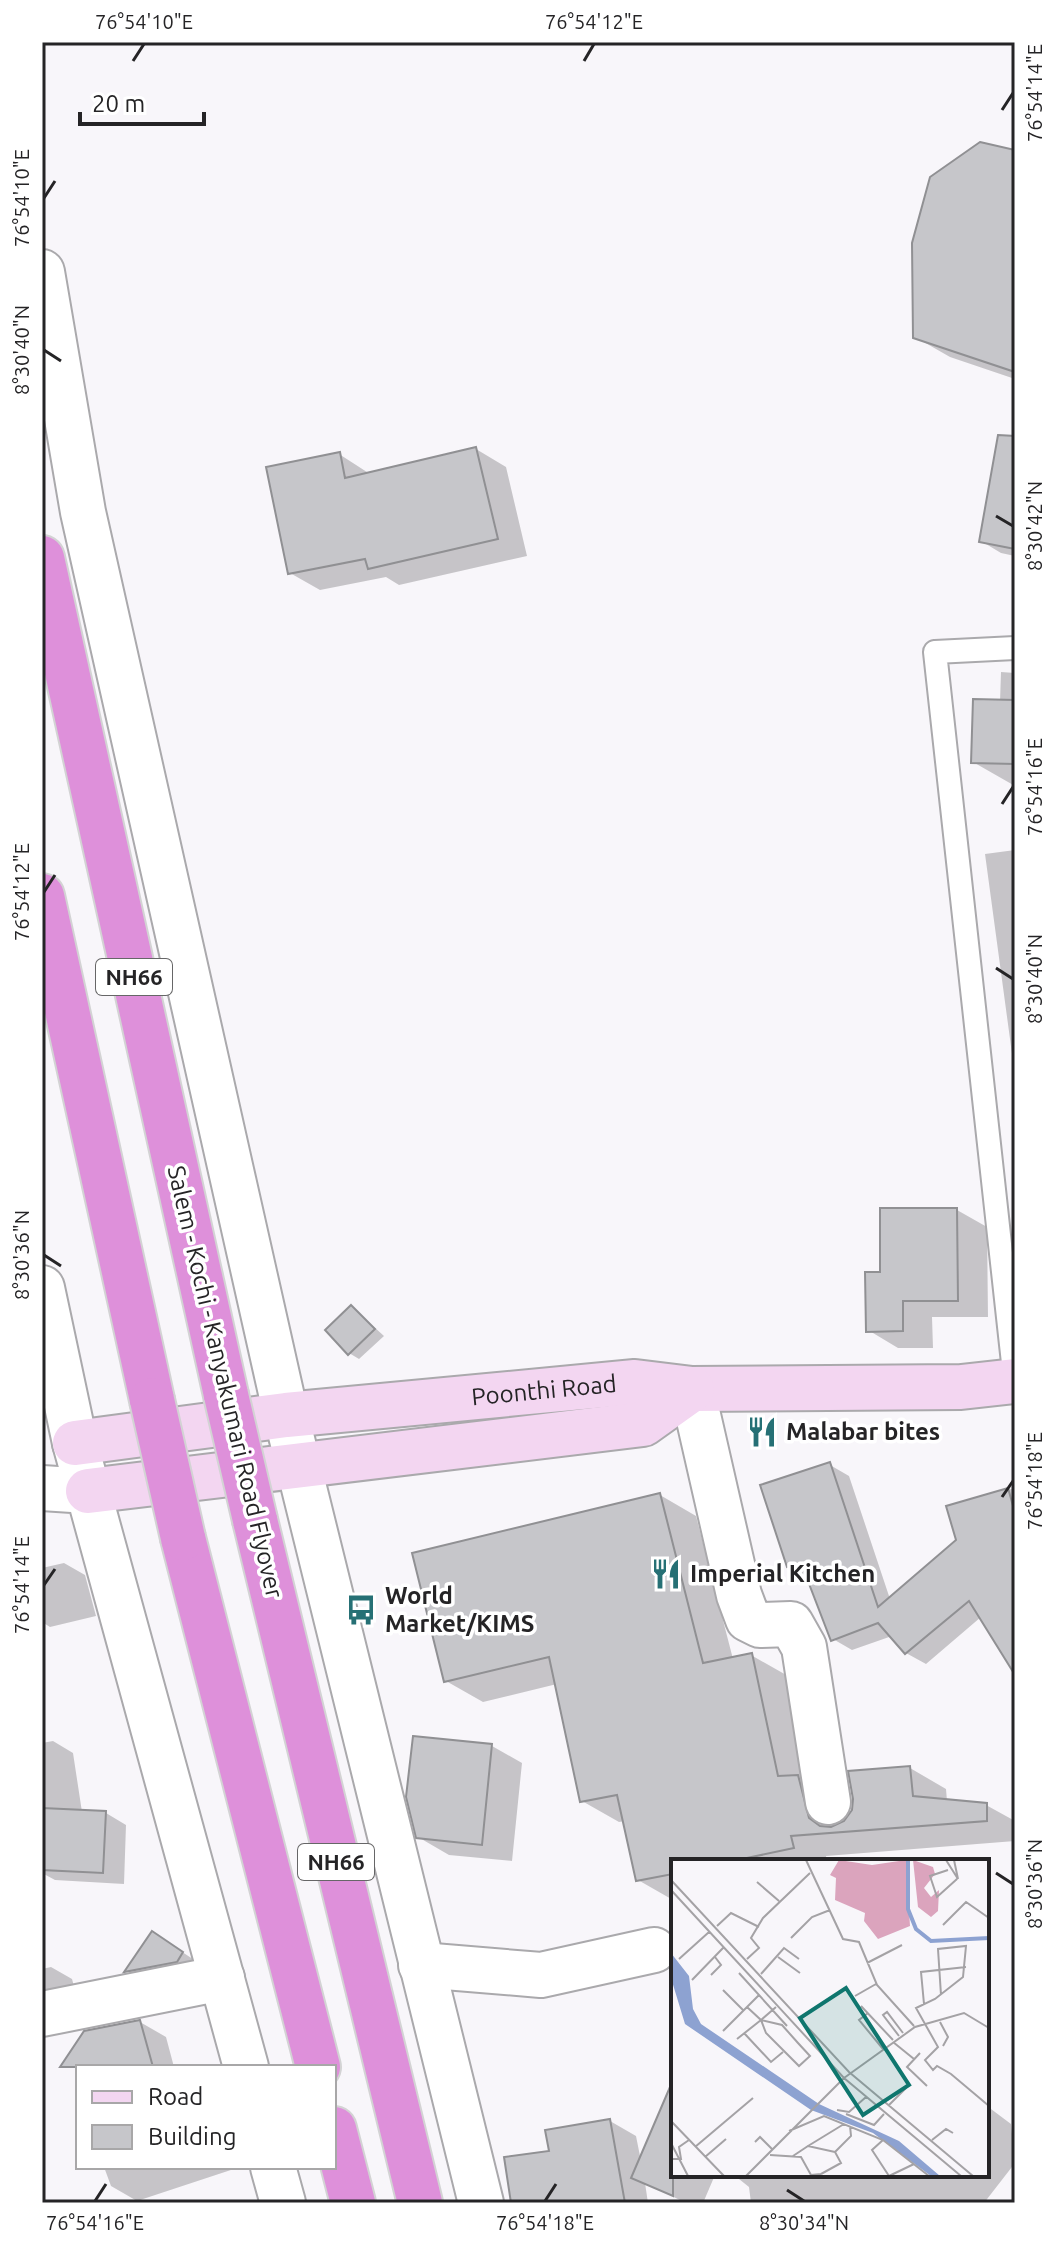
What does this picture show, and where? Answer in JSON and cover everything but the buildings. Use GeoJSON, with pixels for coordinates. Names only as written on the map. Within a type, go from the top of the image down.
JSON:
{"type":"FeatureCollection","features":[{"type":"Feature","properties":{"kind":"highway","name":"Salem - Kochi - Kanyakumari Road Flyover"},"geometry":{"type":"LineString","coordinates":[[42,558],[226,1395],[420,2203]]}},
{"type":"Feature","properties":{"kind":"highway","name":"NH66"},"geometry":{"type":"LineString","coordinates":[[42,896],[183,1538],[317,2065]]}},
{"type":"Feature","properties":{"kind":"highway"},"geometry":{"type":"LineString","coordinates":[[336,2137],[353,2203]]}},
{"type":"Feature","properties":{"kind":"main road","name":"Poonthi Road"},"geometry":{"type":"LineString","coordinates":[[58,1449],[286,1415],[635,1382],[692,1389],[961,1387],[1015,1381]]}},
{"type":"Feature","properties":{"kind":"main road"},"geometry":{"type":"LineString","coordinates":[[88,1491],[643,1424],[692,1389]]}},
{"type":"Feature","properties":{"kind":"street"},"geometry":{"type":"LineString","coordinates":[[42,272],[83,512],[286,1415],[481,2203]]}},
{"type":"Feature","properties":{"kind":"street"},"geometry":{"type":"LineString","coordinates":[[42,1288],[58,1449],[88,1491],[245,2065]]}},
{"type":"Feature","properties":{"kind":"street"},"geometry":{"type":"LineString","coordinates":[[692,1389],[739,1595],[748,1619],[760,1625],[791,1624],[804,1647],[828,1802]]}},
{"type":"Feature","properties":{"kind":"street"},"geometry":{"type":"LineString","coordinates":[[42,1488],[88,1491]]}},
{"type":"Feature","properties":{"kind":"street"},"geometry":{"type":"LineString","coordinates":[[421,1965],[541,1975],[654,1950]]}},
{"type":"Feature","properties":{"kind":"street"},"geometry":{"type":"LineString","coordinates":[[42,2014],[222,1978]]}},
{"type":"Feature","properties":{"kind":"street"},"geometry":{"type":"LineString","coordinates":[[274,2169],[283,2203]]}},
{"type":"Feature","properties":{"kind":"lane"},"geometry":{"type":"LineString","coordinates":[[1015,648],[935,652],[1015,1381]]}},
{"type":"Feature","properties":{"kind":"place","name":"Malabar bites"},"geometry":{"type":"Point","coordinates":[762,1432]}},
{"type":"Feature","properties":{"kind":"place","name":"Imperial Kitchen"},"geometry":{"type":"Point","coordinates":[666,1574]}},
{"type":"Feature","properties":{"kind":"place","name":"World Market/KIMS"},"geometry":{"type":"Point","coordinates":[361,1610]}}]}
